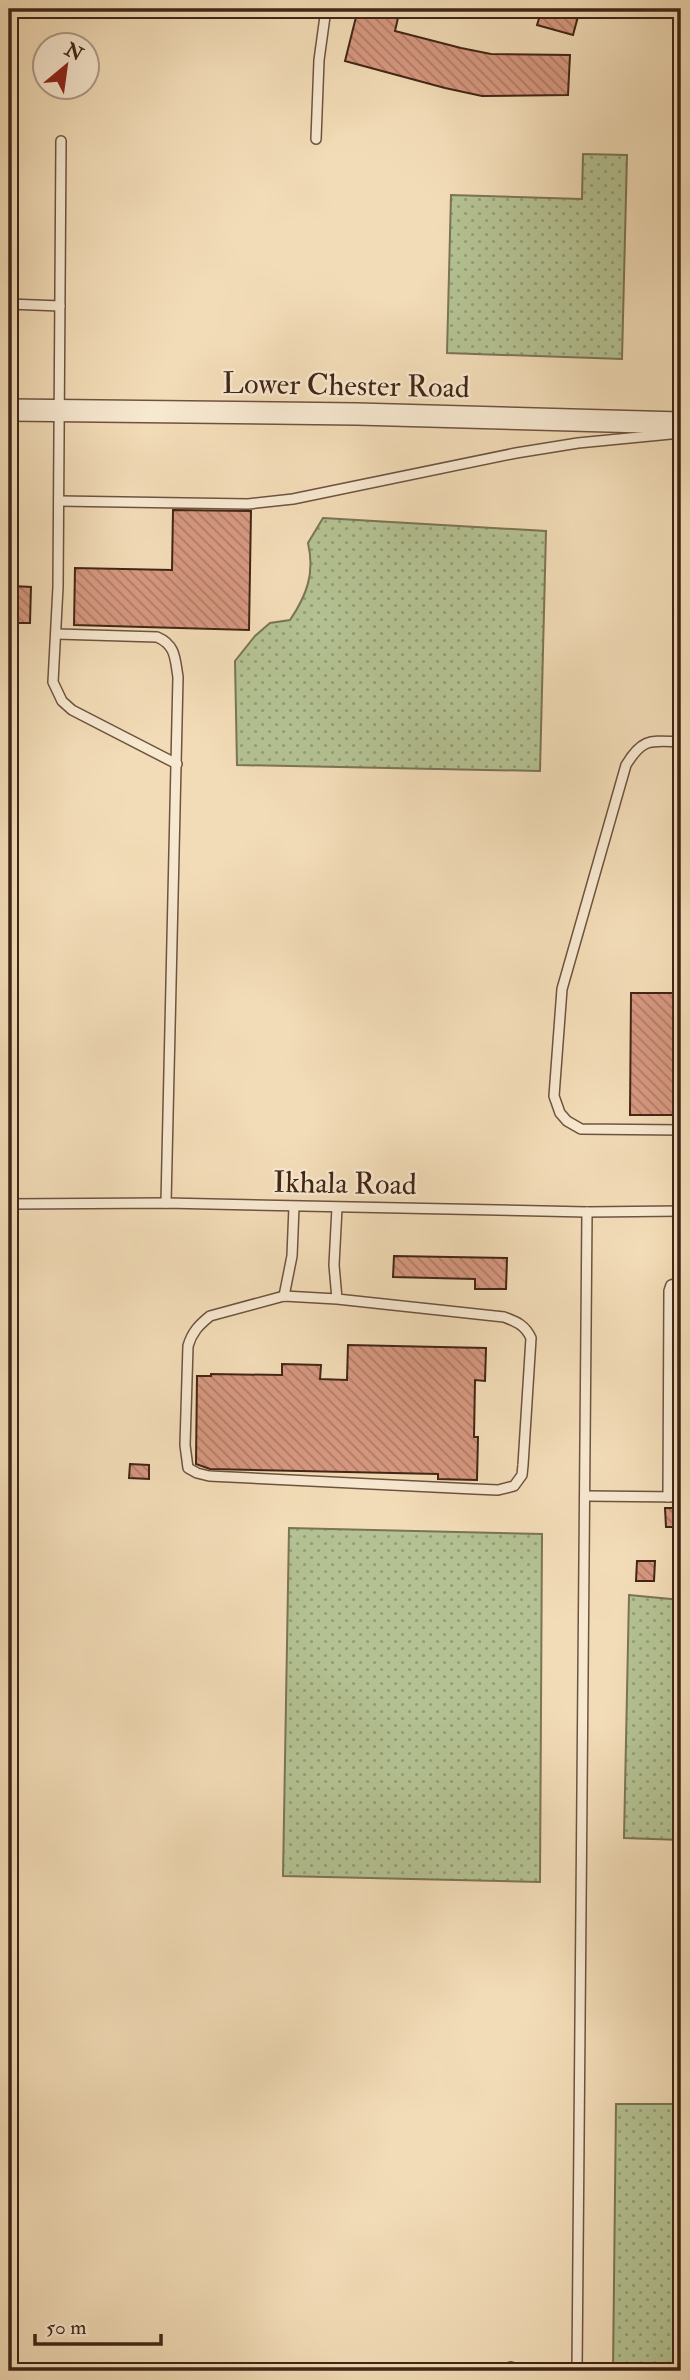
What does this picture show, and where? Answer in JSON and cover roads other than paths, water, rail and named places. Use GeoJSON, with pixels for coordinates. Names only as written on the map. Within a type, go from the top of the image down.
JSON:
{"type":"FeatureCollection","features":[{"type":"Feature","properties":{"kind":"street","name":"Lower Chester Road"},"geometry":{"type":"LineString","coordinates":[[9,410],[357,414],[681,423]]}},
{"type":"Feature","properties":{"kind":"lane"},"geometry":{"type":"LineString","coordinates":[[316,139],[319,60],[326,9]]}},
{"type":"Feature","properties":{"kind":"lane"},"geometry":{"type":"LineString","coordinates":[[61,141],[59,501],[57,634],[53,682],[62,701],[72,710],[177,764]]}},
{"type":"Feature","properties":{"kind":"lane"},"geometry":{"type":"LineString","coordinates":[[9,304],[60,306]]}},
{"type":"Feature","properties":{"kind":"lane"},"geometry":{"type":"LineString","coordinates":[[59,501],[235,504],[293,499],[565,445],[681,433]]}},
{"type":"Feature","properties":{"kind":"lane"},"geometry":{"type":"LineString","coordinates":[[57,634],[157,636],[166,640],[174,649],[178,677],[177,764],[166,1203]]}},
{"type":"Feature","properties":{"kind":"lane"},"geometry":{"type":"LineString","coordinates":[[681,742],[642,743],[626,765],[562,989],[554,1096],[560,1113],[567,1121],[581,1129],[681,1130]]}},
{"type":"Feature","properties":{"kind":"lane","name":"Ikhala Road"},"geometry":{"type":"LineString","coordinates":[[9,1204],[166,1203],[587,1212],[681,1211]]}},
{"type":"Feature","properties":{"kind":"lane"},"geometry":{"type":"LineString","coordinates":[[284,1296],[292,1255],[294,1207]]}},
{"type":"Feature","properties":{"kind":"lane"},"geometry":{"type":"LineString","coordinates":[[337,1208],[334,1265],[337,1299]]}},
{"type":"Feature","properties":{"kind":"lane"},"geometry":{"type":"LineString","coordinates":[[577,2371],[587,1212]]}},
{"type":"Feature","properties":{"kind":"lane"},"geometry":{"type":"LineString","coordinates":[[668,1497],[669,1291],[671,1285],[681,1282]]}},
{"type":"Feature","properties":{"kind":"lane"},"geometry":{"type":"LineString","coordinates":[[284,1296],[337,1299],[503,1317],[528,1329],[531,1338],[525,1449],[522,1475],[514,1486],[498,1490],[209,1476],[188,1468],[185,1445],[188,1346],[191,1335],[210,1317],[284,1296]]}},
{"type":"Feature","properties":{"kind":"lane"},"geometry":{"type":"LineString","coordinates":[[586,1496],[681,1497]]}}]}
